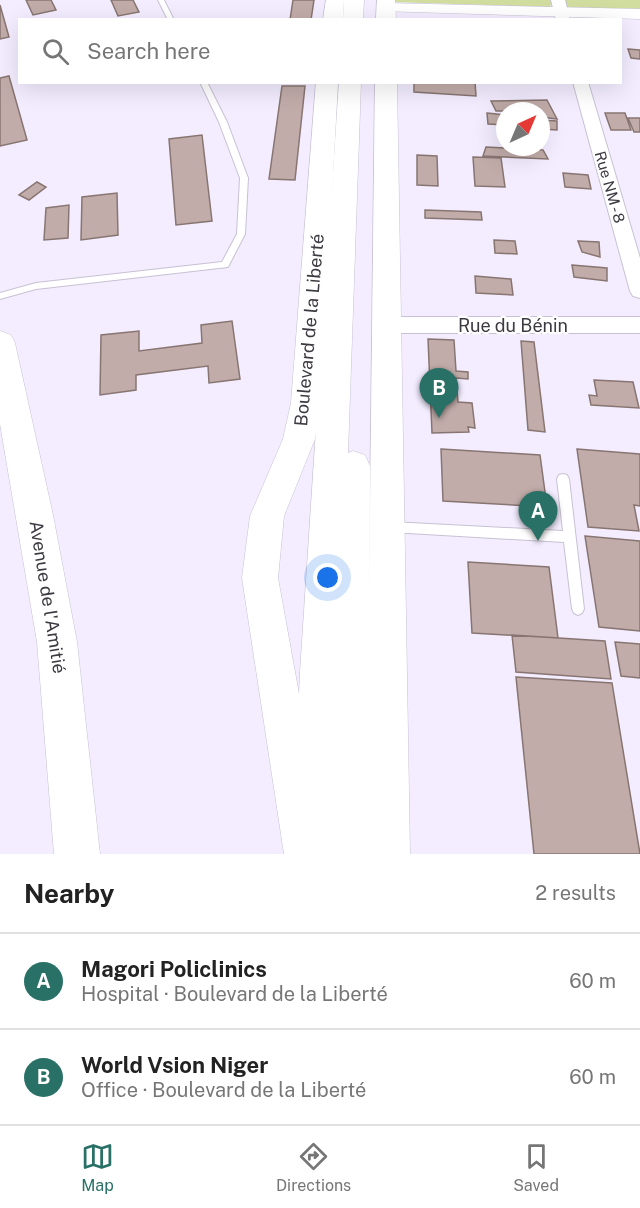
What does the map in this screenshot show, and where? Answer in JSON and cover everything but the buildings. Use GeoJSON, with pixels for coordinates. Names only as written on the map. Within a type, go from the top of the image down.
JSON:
{"type":"FeatureCollection","features":[{"type":"Feature","properties":{"kind":"main road"},"geometry":{"type":"LineString","coordinates":[[333,18],[335,0]]}},
{"type":"Feature","properties":{"kind":"main road"},"geometry":{"type":"LineString","coordinates":[[353,18],[354,0]]}},
{"type":"Feature","properties":{"kind":"main road"},"geometry":{"type":"LineString","coordinates":[[366,18],[367,0]]}},
{"type":"Feature","properties":{"kind":"main road","name":"Boulevard de la Liberté"},"geometry":{"type":"LineString","coordinates":[[306,854],[260,578],[261,549],[267,516],[299,439],[306,403],[327,84]]}},
{"type":"Feature","properties":{"kind":"main road","name":"Boulevard de la Liberté"},"geometry":{"type":"LineString","coordinates":[[315,854],[320,672],[350,84]]}},
{"type":"Feature","properties":{"kind":"main road"},"geometry":{"type":"LineString","coordinates":[[346,854],[348,670],[364,84]]}},
{"type":"Feature","properties":{"kind":"main road"},"geometry":{"type":"LineString","coordinates":[[386,84],[388,854]]}},
{"type":"Feature","properties":{"kind":"main road","name":"Avenue de l'Amitié"},"geometry":{"type":"LineString","coordinates":[[0,343],[35,515],[57,642],[77,854]]}},
{"type":"Feature","properties":{"kind":"street"},"geometry":{"type":"LineString","coordinates":[[386,9],[561,10],[640,14]]}},
{"type":"Feature","properties":{"kind":"street","name":"Rue NM - 8"},"geometry":{"type":"LineString","coordinates":[[581,84],[640,291]]}},
{"type":"Feature","properties":{"kind":"street","name":"Rue du Bénin"},"geometry":{"type":"LineString","coordinates":[[387,326],[640,325]]}},
{"type":"Feature","properties":{"kind":"lane"},"geometry":{"type":"LineString","coordinates":[[161,0],[170,18]]}},
{"type":"Feature","properties":{"kind":"lane"},"geometry":{"type":"LineString","coordinates":[[0,296],[36,286],[225,265],[241,234],[243,178],[223,122],[204,84]]}},
{"type":"Feature","properties":{"kind":"lane"},"geometry":{"type":"LineString","coordinates":[[563,479],[578,609]]}},
{"type":"Feature","properties":{"kind":"lane"},"geometry":{"type":"LineString","coordinates":[[387,527],[569,537]]}},
{"type":"Feature","properties":{"kind":"green space"},"geometry":{"type":"Polygon","coordinates":[[[392,0],[552,1],[550,7],[392,2],[392,0]]]}},
{"type":"Feature","properties":{"kind":"green space"},"geometry":{"type":"Polygon","coordinates":[[[559,0],[640,0],[640,11],[567,9],[559,0]]]}},
{"type":"Feature","properties":{"kind":"place","name":"World Vsion Niger"},"geometry":{"type":"Point","coordinates":[439,418]}},
{"type":"Feature","properties":{"kind":"place","name":"Magori Policlinics"},"geometry":{"type":"Point","coordinates":[538,541]}}]}
